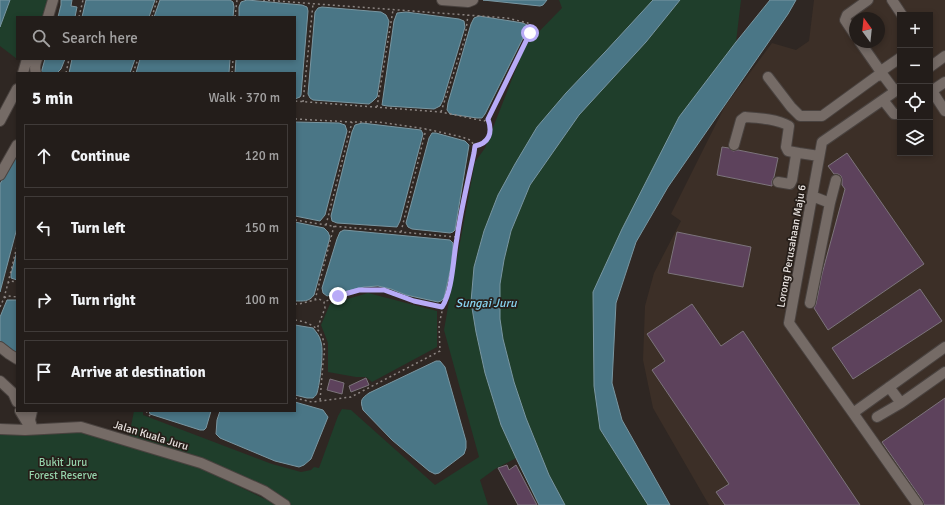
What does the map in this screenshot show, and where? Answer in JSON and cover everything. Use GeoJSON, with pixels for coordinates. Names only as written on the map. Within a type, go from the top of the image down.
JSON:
{"type":"FeatureCollection","features":[{"type":"Feature","properties":{"kind":"street"},"geometry":{"type":"LineString","coordinates":[[48,16],[53,0]]}},
{"type":"Feature","properties":{"kind":"street"},"geometry":{"type":"LineString","coordinates":[[442,0],[464,2],[473,0]]}},
{"type":"Feature","properties":{"kind":"street"},"geometry":{"type":"LineString","coordinates":[[850,12],[868,0]]}},
{"type":"Feature","properties":{"kind":"street"},"geometry":{"type":"LineString","coordinates":[[892,0],[900,12]]}},
{"type":"Feature","properties":{"kind":"street"},"geometry":{"type":"LineString","coordinates":[[849,13],[845,20],[849,26]]}},
{"type":"Feature","properties":{"kind":"street"},"geometry":{"type":"LineString","coordinates":[[864,48],[882,73],[897,89]]}},
{"type":"Feature","properties":{"kind":"street"},"geometry":{"type":"LineString","coordinates":[[933,65],[945,56]]}},
{"type":"Feature","properties":{"kind":"street"},"geometry":{"type":"LineString","coordinates":[[23,72],[27,60]]}},
{"type":"Feature","properties":{"kind":"street"},"geometry":{"type":"LineString","coordinates":[[36,60],[36,72]]}},
{"type":"Feature","properties":{"kind":"street"},"geometry":{"type":"LineString","coordinates":[[768,77],[790,107],[800,116],[822,116],[897,60]]}},
{"type":"Feature","properties":{"kind":"street"},"geometry":{"type":"LineString","coordinates":[[933,91],[945,82]]}},
{"type":"Feature","properties":{"kind":"street"},"geometry":{"type":"LineString","coordinates":[[0,121],[16,91]]}},
{"type":"Feature","properties":{"kind":"street","name":"Lorong Perusahaan Maju 6"},"geometry":{"type":"LineString","coordinates":[[897,91],[822,142],[789,323],[854,412],[918,505]]}},
{"type":"Feature","properties":{"kind":"street"},"geometry":{"type":"LineString","coordinates":[[933,95],[945,111]]}},
{"type":"Feature","properties":{"kind":"street"},"geometry":{"type":"LineString","coordinates":[[883,100],[894,114],[897,114]]}},
{"type":"Feature","properties":{"kind":"street"},"geometry":{"type":"LineString","coordinates":[[734,144],[741,120],[745,117],[756,118],[783,123],[789,126],[786,147],[788,151],[819,156]]}},
{"type":"Feature","properties":{"kind":"street"},"geometry":{"type":"LineString","coordinates":[[0,175],[16,147]]}},
{"type":"Feature","properties":{"kind":"street"},"geometry":{"type":"LineString","coordinates":[[778,182],[790,184],[796,155],[799,153]]}},
{"type":"Feature","properties":{"kind":"street"},"geometry":{"type":"LineString","coordinates":[[810,303],[836,180]]}},
{"type":"Feature","properties":{"kind":"street"},"geometry":{"type":"LineString","coordinates":[[812,196],[830,203]]}},
{"type":"Feature","properties":{"kind":"street"},"geometry":{"type":"LineString","coordinates":[[0,347],[16,358]]}},
{"type":"Feature","properties":{"kind":"street"},"geometry":{"type":"LineString","coordinates":[[854,412],[945,347]]}},
{"type":"Feature","properties":{"kind":"street"},"geometry":{"type":"LineString","coordinates":[[877,417],[901,403],[945,372]]}},
{"type":"Feature","properties":{"kind":"street"},"geometry":{"type":"LineString","coordinates":[[0,381],[13,393],[16,400]]}},
{"type":"Feature","properties":{"kind":"street"},"geometry":{"type":"LineString","coordinates":[[889,387],[901,403]]}},
{"type":"Feature","properties":{"kind":"street"},"geometry":{"type":"LineString","coordinates":[[21,412],[32,429]]}},
{"type":"Feature","properties":{"kind":"street"},"geometry":{"type":"LineString","coordinates":[[32,412],[30,420],[32,429]]}},
{"type":"Feature","properties":{"kind":"street","name":"Jalan Kuala Juru"},"geometry":{"type":"LineString","coordinates":[[0,429],[81,427],[159,449],[201,463],[264,491],[285,505]]}},
{"type":"Feature","properties":{"kind":"path"},"geometry":{"type":"LineString","coordinates":[[79,16],[83,0]]}},
{"type":"Feature","properties":{"kind":"path"},"geometry":{"type":"LineString","coordinates":[[152,16],[157,0]]}},
{"type":"Feature","properties":{"kind":"path"},"geometry":{"type":"LineString","coordinates":[[236,16],[237,0]]}},
{"type":"Feature","properties":{"kind":"path"},"geometry":{"type":"LineString","coordinates":[[263,0],[508,18],[528,23],[530,33],[488,119],[490,130],[487,140],[480,145],[475,146]]}},
{"type":"Feature","properties":{"kind":"path"},"geometry":{"type":"LineString","coordinates":[[303,102],[313,3]]}},
{"type":"Feature","properties":{"kind":"path"},"geometry":{"type":"LineString","coordinates":[[377,107],[393,10]]}},
{"type":"Feature","properties":{"kind":"path"},"geometry":{"type":"LineString","coordinates":[[441,112],[465,38],[468,15]]}},
{"type":"Feature","properties":{"kind":"path"},"geometry":{"type":"LineString","coordinates":[[66,72],[70,60]]}},
{"type":"Feature","properties":{"kind":"path"},"geometry":{"type":"LineString","coordinates":[[133,72],[138,60]]}},
{"type":"Feature","properties":{"kind":"path"},"geometry":{"type":"LineString","coordinates":[[232,72],[233,60]]}},
{"type":"Feature","properties":{"kind":"path"},"geometry":{"type":"LineString","coordinates":[[296,101],[441,112],[484,121],[488,119]]}},
{"type":"Feature","properties":{"kind":"path"},"geometry":{"type":"LineString","coordinates":[[296,119],[379,122],[426,129],[462,137],[470,140],[475,146],[457,237],[449,292],[446,302],[442,307],[439,325],[440,351],[351,397],[319,402],[296,398]]}},
{"type":"Feature","properties":{"kind":"path"},"geometry":{"type":"LineString","coordinates":[[326,225],[352,122]]}},
{"type":"Feature","properties":{"kind":"path"},"geometry":{"type":"LineString","coordinates":[[401,232],[426,129]]}},
{"type":"Feature","properties":{"kind":"path"},"geometry":{"type":"LineString","coordinates":[[296,220],[334,226],[457,237]]}},
{"type":"Feature","properties":{"kind":"path"},"geometry":{"type":"LineString","coordinates":[[315,300],[334,226]]}},
{"type":"Feature","properties":{"kind":"path"},"geometry":{"type":"LineString","coordinates":[[0,307],[4,298],[16,250]]}},
{"type":"Feature","properties":{"kind":"path"},"geometry":{"type":"LineString","coordinates":[[8,283],[12,281],[16,282]]}},
{"type":"Feature","properties":{"kind":"path"},"geometry":{"type":"LineString","coordinates":[[324,302],[359,290],[384,290],[414,301],[442,307]]}},
{"type":"Feature","properties":{"kind":"path"},"geometry":{"type":"LineString","coordinates":[[4,298],[8,296],[16,297]]}},
{"type":"Feature","properties":{"kind":"path"},"geometry":{"type":"LineString","coordinates":[[296,304],[319,298],[324,302],[325,308],[317,329]]}},
{"type":"Feature","properties":{"kind":"path"},"geometry":{"type":"LineString","coordinates":[[296,320],[305,322],[315,327],[321,333],[324,344],[322,383],[319,402]]}},
{"type":"Feature","properties":{"kind":"path"},"geometry":{"type":"LineString","coordinates":[[147,412],[150,416]]}},
{"type":"Feature","properties":{"kind":"shaded area"},"geometry":{"type":"Polygon","coordinates":[[[814,0],[945,0],[945,505],[709,505],[653,408],[643,360],[645,306],[654,273],[681,221],[671,214],[725,106],[772,43],[796,50],[809,41],[814,0]]]}},
{"type":"Feature","properties":{"kind":"green space"},"geometry":{"type":"Polygon","coordinates":[[[10,0],[50,0],[47,16],[16,16],[16,58],[0,46],[0,27],[10,0]]]}},
{"type":"Feature","properties":{"kind":"green space"},"geometry":{"type":"Polygon","coordinates":[[[559,0],[653,0],[566,93],[537,127],[498,195],[484,231],[474,267],[471,302],[485,373],[501,425],[516,458],[495,469],[480,480],[488,505],[290,505],[265,487],[201,457],[129,436],[134,412],[143,412],[143,415],[272,464],[301,472],[311,470],[314,467],[319,468],[342,409],[351,410],[435,485],[479,457],[444,330],[448,307],[475,162],[485,148],[525,46],[562,8],[559,0]]]}},
{"type":"Feature","properties":{"kind":"green space"},"geometry":{"type":"Polygon","coordinates":[[[680,0],[741,0],[736,42],[679,117],[593,292],[594,386],[600,429],[648,505],[565,505],[549,475],[526,418],[514,382],[503,339],[500,319],[500,284],[504,260],[511,231],[530,185],[579,115],[646,42],[680,0]]]}},
{"type":"Feature","properties":{"kind":"green space"},"geometry":{"type":"Polygon","coordinates":[[[368,293],[437,311],[437,347],[372,382],[366,377],[356,377],[328,372],[328,343],[321,325],[330,304],[368,293]]]}},
{"type":"Feature","properties":{"kind":"green space","name":"Bukit Juru Forest Reserve"},"geometry":{"type":"Polygon","coordinates":[[[83,431],[110,438],[153,454],[203,469],[275,505],[0,505],[0,434],[83,431]]]}},
{"type":"Feature","properties":{"kind":"water"},"geometry":{"type":"Polygon","coordinates":[[[0,0],[10,0],[0,27],[0,0]]]}},
{"type":"Feature","properties":{"kind":"water"},"geometry":{"type":"Polygon","coordinates":[[[61,0],[72,0],[71,6],[77,7],[75,16],[58,16],[61,0]]]}},
{"type":"Feature","properties":{"kind":"water"},"geometry":{"type":"Polygon","coordinates":[[[86,0],[155,0],[149,16],[82,16],[86,0]]]}},
{"type":"Feature","properties":{"kind":"water"},"geometry":{"type":"Polygon","coordinates":[[[160,0],[230,0],[233,2],[234,7],[233,16],[154,16],[160,0]]]}},
{"type":"Feature","properties":{"kind":"water"},"geometry":{"type":"Polygon","coordinates":[[[247,0],[302,5],[307,7],[308,11],[300,97],[296,99],[296,72],[235,72],[236,60],[296,60],[296,16],[239,16],[239,7],[241,2],[247,0]]]}},
{"type":"Feature","properties":{"kind":"water"},"geometry":{"type":"Polygon","coordinates":[[[483,0],[547,0],[540,6],[483,0]]]}},
{"type":"Feature","properties":{"kind":"water","name":"Sungai Juru"},"geometry":{"type":"Polygon","coordinates":[[[653,0],[680,0],[646,42],[579,115],[530,185],[511,231],[504,260],[500,284],[500,319],[503,339],[514,382],[526,418],[549,475],[565,505],[539,505],[501,425],[485,373],[471,302],[474,267],[484,231],[498,195],[537,127],[566,93],[653,0]]]}},
{"type":"Feature","properties":{"kind":"water"},"geometry":{"type":"Polygon","coordinates":[[[770,0],[796,0],[788,14],[668,187],[636,242],[616,303],[612,383],[622,420],[670,505],[648,505],[600,429],[594,386],[593,292],[622,229],[679,117],[770,0]]]}},
{"type":"Feature","properties":{"kind":"water"},"geometry":{"type":"Polygon","coordinates":[[[322,7],[381,12],[386,15],[389,21],[377,97],[369,104],[313,100],[308,94],[315,12],[318,8],[322,7]]]}},
{"type":"Feature","properties":{"kind":"water"},"geometry":{"type":"Polygon","coordinates":[[[406,12],[459,19],[464,21],[465,27],[443,100],[440,106],[434,109],[382,105],[394,21],[397,13],[406,12]]]}},
{"type":"Feature","properties":{"kind":"water"},"geometry":{"type":"Polygon","coordinates":[[[479,16],[523,23],[527,25],[527,30],[482,118],[450,114],[447,110],[448,103],[471,24],[474,18],[479,16]]]}},
{"type":"Feature","properties":{"kind":"water"},"geometry":{"type":"Polygon","coordinates":[[[45,60],[65,60],[58,72],[41,72],[45,60]]]}},
{"type":"Feature","properties":{"kind":"water"},"geometry":{"type":"Polygon","coordinates":[[[72,60],[135,60],[130,72],[69,72],[72,60]]]}},
{"type":"Feature","properties":{"kind":"water"},"geometry":{"type":"Polygon","coordinates":[[[140,60],[230,60],[229,72],[136,72],[140,60]]]}},
{"type":"Feature","properties":{"kind":"water"},"geometry":{"type":"Polygon","coordinates":[[[296,122],[339,123],[345,125],[347,131],[325,215],[320,221],[296,216],[296,122]]]}},
{"type":"Feature","properties":{"kind":"water"},"geometry":{"type":"Polygon","coordinates":[[[362,123],[421,130],[423,134],[400,221],[397,227],[337,223],[332,221],[331,216],[352,132],[355,125],[362,123]]]}},
{"type":"Feature","properties":{"kind":"water"},"geometry":{"type":"Polygon","coordinates":[[[432,133],[465,141],[469,145],[455,230],[450,233],[412,229],[408,227],[406,223],[429,138],[432,133]]]}},
{"type":"Feature","properties":{"kind":"water"},"geometry":{"type":"Polygon","coordinates":[[[16,154],[16,232],[0,292],[0,184],[16,154]]]}},
{"type":"Feature","properties":{"kind":"water"},"geometry":{"type":"Polygon","coordinates":[[[296,222],[324,228],[330,237],[314,295],[310,299],[296,301],[296,222]]]}},
{"type":"Feature","properties":{"kind":"water"},"geometry":{"type":"Polygon","coordinates":[[[344,230],[450,240],[453,243],[451,267],[444,298],[438,302],[406,295],[378,286],[364,287],[327,296],[323,293],[322,288],[337,239],[340,232],[344,230]]]}},
{"type":"Feature","properties":{"kind":"water"},"geometry":{"type":"Polygon","coordinates":[[[16,255],[16,280],[11,278],[16,255]]]}},
{"type":"Feature","properties":{"kind":"water"},"geometry":{"type":"Polygon","coordinates":[[[7,300],[16,300],[16,356],[0,346],[0,317],[7,300]]]}},
{"type":"Feature","properties":{"kind":"water"},"geometry":{"type":"Polygon","coordinates":[[[296,325],[313,328],[318,334],[322,346],[322,359],[317,393],[313,398],[296,395],[296,325]]]}},
{"type":"Feature","properties":{"kind":"water"},"geometry":{"type":"Polygon","coordinates":[[[436,361],[440,361],[445,367],[466,441],[466,448],[464,454],[439,473],[435,474],[429,471],[392,440],[363,410],[361,402],[369,393],[436,361]]]}},
{"type":"Feature","properties":{"kind":"water"},"geometry":{"type":"Polygon","coordinates":[[[296,402],[323,410],[328,417],[311,459],[299,467],[275,461],[220,438],[216,434],[217,420],[220,412],[296,412],[296,402]]]}},
{"type":"Feature","properties":{"kind":"water"},"geometry":{"type":"Polygon","coordinates":[[[149,412],[211,412],[204,430],[150,414],[149,412]]]}},
{"type":"Feature","properties":{"kind":"building"},"geometry":{"type":"Polygon","coordinates":[[[722,147],[729,148],[733,151],[738,150],[778,158],[772,186],[717,175],[722,147]]]}},
{"type":"Feature","properties":{"kind":"building"},"geometry":{"type":"Polygon","coordinates":[[[847,153],[924,264],[828,330],[814,308],[845,189],[842,185],[841,176],[834,174],[828,166],[847,153]]]}},
{"type":"Feature","properties":{"kind":"building"},"geometry":{"type":"Polygon","coordinates":[[[677,232],[751,247],[743,287],[668,273],[677,232]]]}},
{"type":"Feature","properties":{"kind":"building"},"geometry":{"type":"Polygon","coordinates":[[[920,289],[942,321],[853,379],[832,348],[920,289]]]}},
{"type":"Feature","properties":{"kind":"building"},"geometry":{"type":"Polygon","coordinates":[[[692,304],[721,346],[743,331],[860,505],[725,505],[716,492],[729,484],[652,370],[665,361],[647,334],[692,304]]]}},
{"type":"Feature","properties":{"kind":"building"},"geometry":{"type":"Polygon","coordinates":[[[366,378],[369,385],[351,392],[349,386],[366,378]]]}},
{"type":"Feature","properties":{"kind":"building"},"geometry":{"type":"Polygon","coordinates":[[[330,379],[344,383],[342,394],[327,390],[330,379]]]}},
{"type":"Feature","properties":{"kind":"building"},"geometry":{"type":"Polygon","coordinates":[[[945,398],[945,505],[924,505],[923,501],[882,442],[945,398]]]}},
{"type":"Feature","properties":{"kind":"building"},"geometry":{"type":"Polygon","coordinates":[[[507,465],[509,470],[516,465],[537,505],[518,505],[498,468],[507,465]]]}},
{"type":"Feature","properties":{"kind":"route"},"geometry":{"type":"LineString","coordinates":[[338,296],[359,290],[384,290],[414,301],[442,307],[446,302],[475,146],[480,145],[487,140],[490,130],[488,119],[530,33]]}}]}
